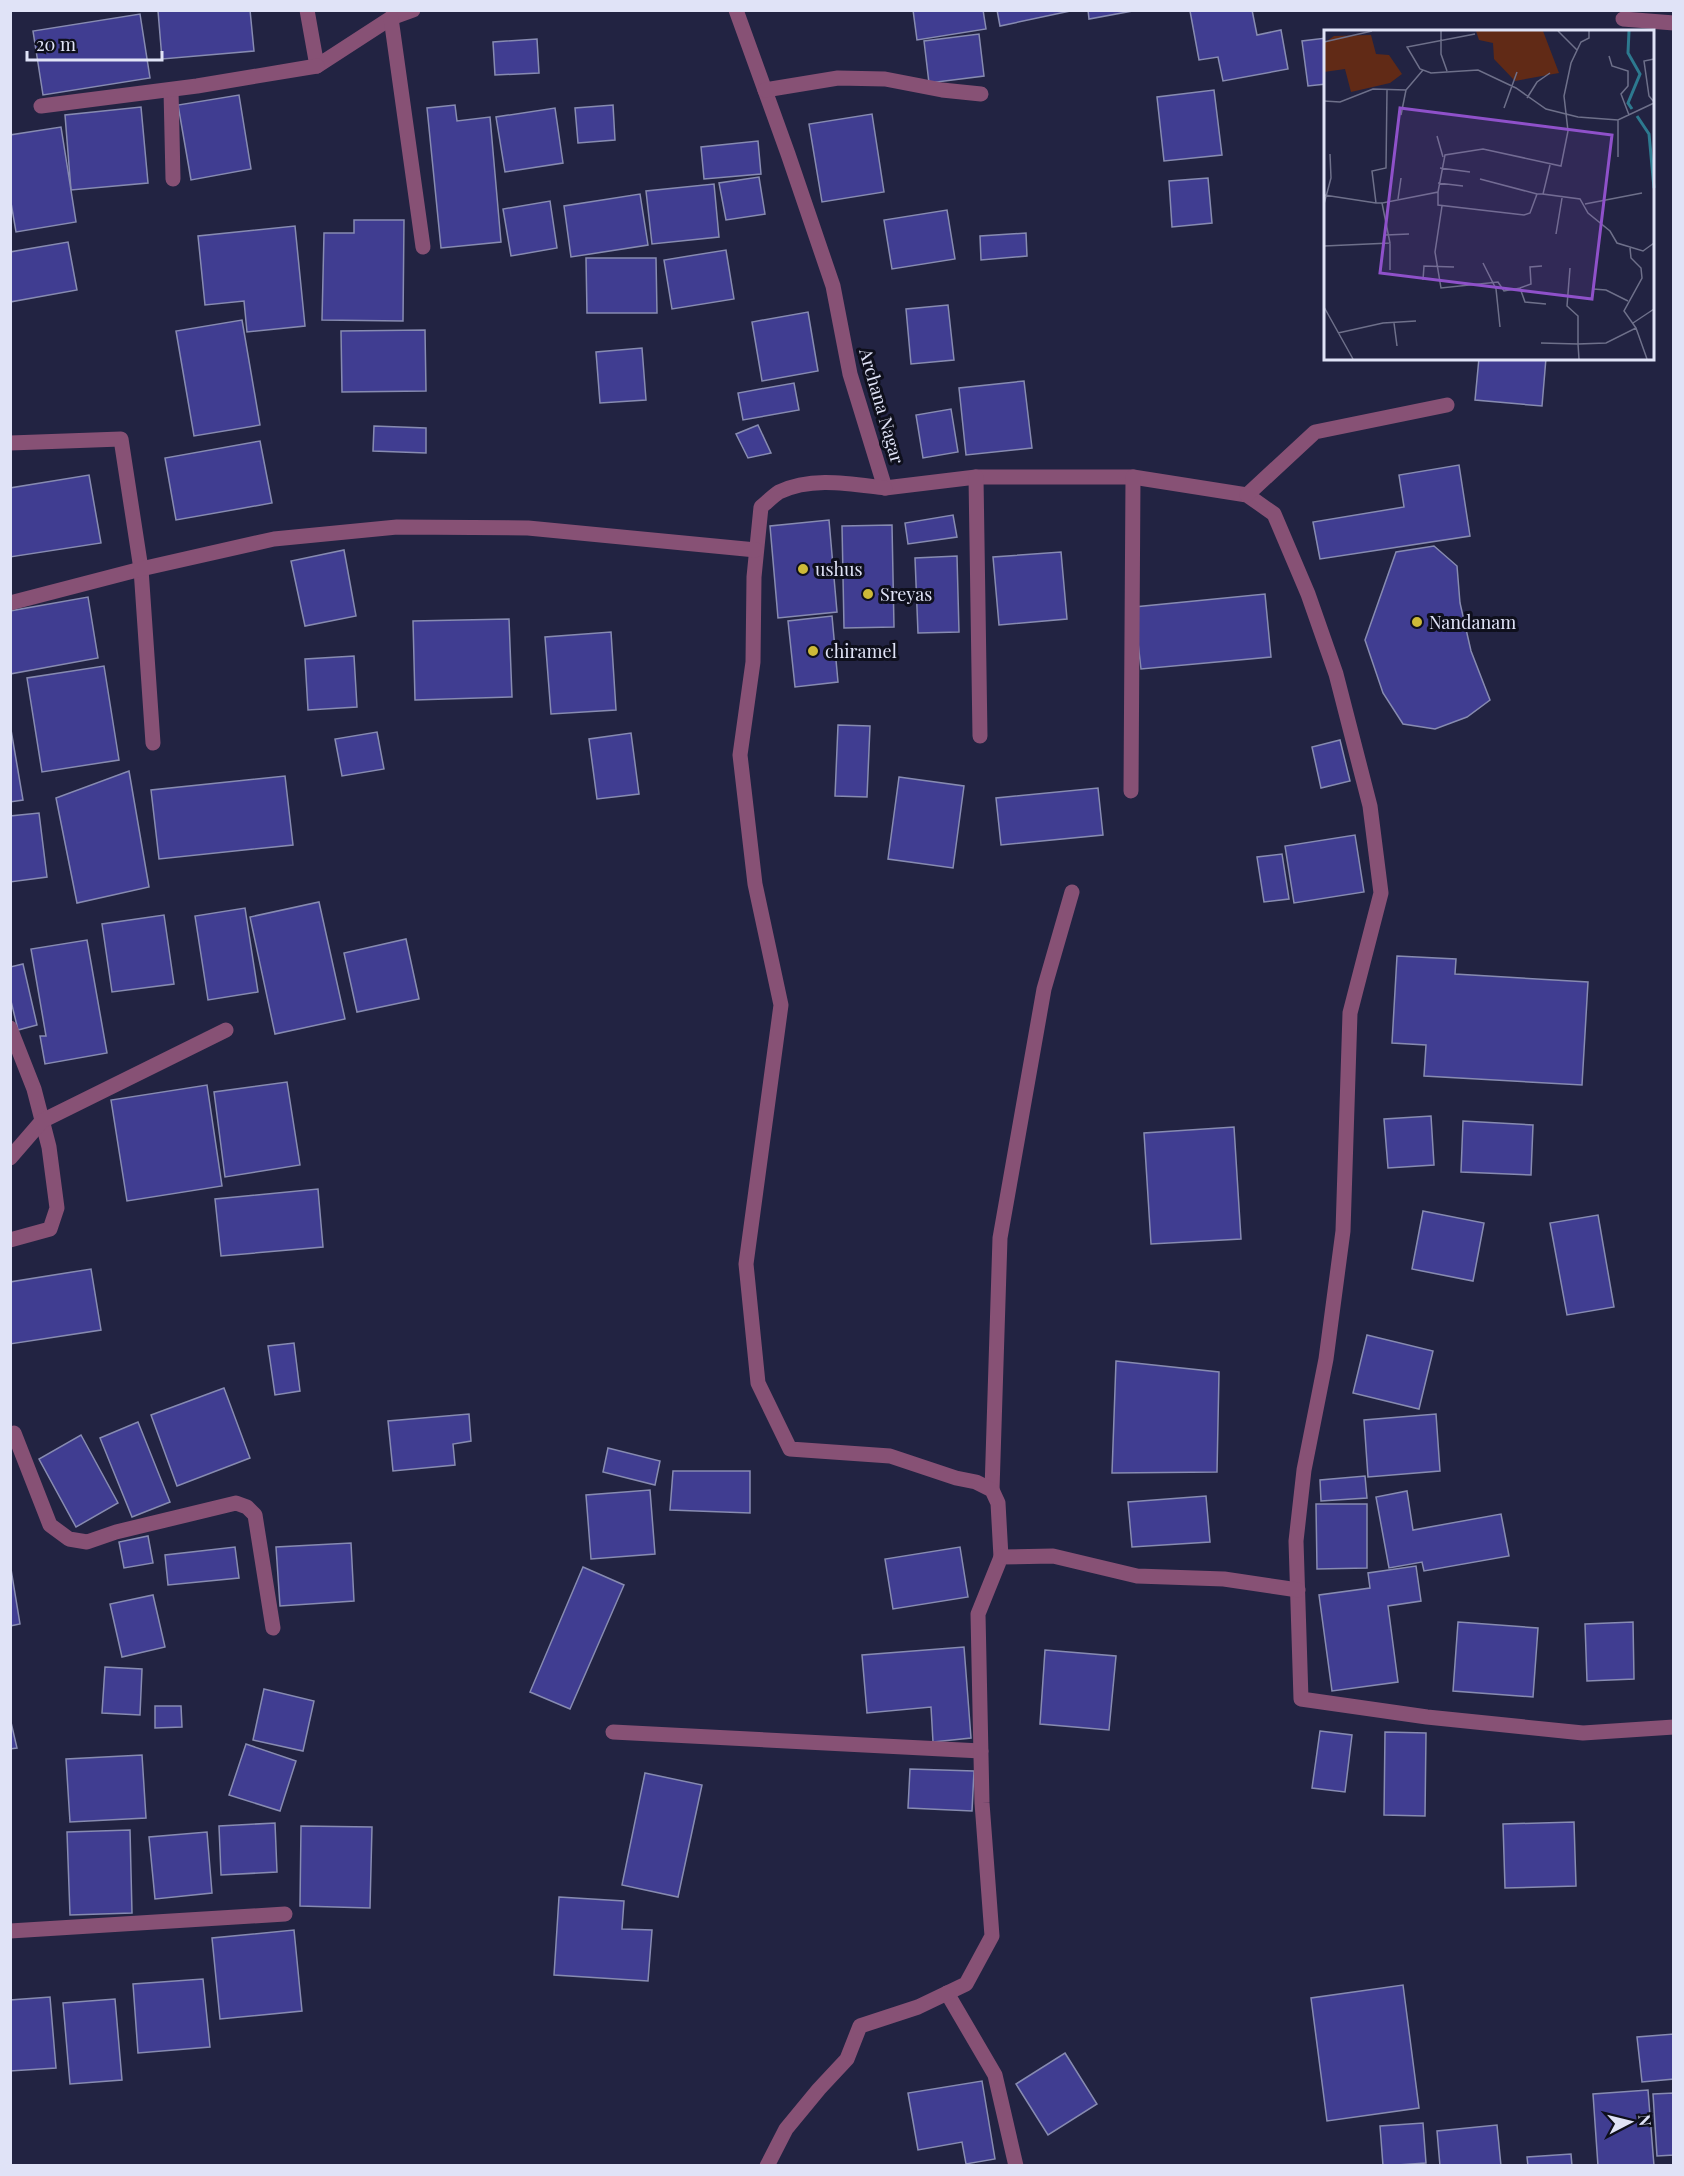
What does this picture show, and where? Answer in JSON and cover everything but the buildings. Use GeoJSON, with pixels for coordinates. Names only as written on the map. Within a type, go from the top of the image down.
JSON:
{"type":"FeatureCollection","features":[{"type":"Feature","properties":{"kind":"street"},"geometry":{"type":"LineString","coordinates":[[307,10],[317,66]]}},
{"type":"Feature","properties":{"kind":"street"},"geometry":{"type":"LineString","coordinates":[[41,106],[171,90],[317,66],[391,18],[413,10]]}},
{"type":"Feature","properties":{"kind":"street","name":"Archana Nagar"},"geometry":{"type":"LineString","coordinates":[[736,10],[833,286],[850,374],[885,488],[976,477],[1133,477],[1247,495],[1274,514],[1308,594],[1336,674],[1370,806],[1382,893],[1350,1012],[1343,1231],[1326,1359],[1304,1470],[1296,1541],[1301,1699],[1427,1717],[1583,1733],[1674,1727]]}},
{"type":"Feature","properties":{"kind":"street"},"geometry":{"type":"LineString","coordinates":[[391,18],[423,247]]}},
{"type":"Feature","properties":{"kind":"street"},"geometry":{"type":"LineString","coordinates":[[1623,19],[1674,22]]}},
{"type":"Feature","properties":{"kind":"street"},"geometry":{"type":"LineString","coordinates":[[765,90],[838,78],[885,79],[942,90],[981,94]]}},
{"type":"Feature","properties":{"kind":"street"},"geometry":{"type":"LineString","coordinates":[[171,90],[173,179]]}},
{"type":"Feature","properties":{"kind":"street"},"geometry":{"type":"LineString","coordinates":[[1247,495],[1315,432],[1447,405]]}},
{"type":"Feature","properties":{"kind":"street"},"geometry":{"type":"LineString","coordinates":[[10,443],[121,439],[141,569],[153,743]]}},
{"type":"Feature","properties":{"kind":"street"},"geometry":{"type":"LineString","coordinates":[[976,477],[980,736]]}},
{"type":"Feature","properties":{"kind":"street"},"geometry":{"type":"LineString","coordinates":[[1131,790],[1133,477]]}},
{"type":"Feature","properties":{"kind":"street"},"geometry":{"type":"LineString","coordinates":[[885,488],[834,482],[805,485],[779,492],[761,507],[756,550],[753,662],[740,755],[755,884],[781,1005],[746,1264],[758,1383],[790,1449],[890,1456],[956,1478],[976,1482],[992,1490]]}},
{"type":"Feature","properties":{"kind":"street"},"geometry":{"type":"LineString","coordinates":[[10,603],[141,569],[274,539],[397,527],[528,528],[756,550]]}},
{"type":"Feature","properties":{"kind":"street"},"geometry":{"type":"LineString","coordinates":[[767,2166],[786,2129],[847,2059],[860,2026],[918,2007],[966,1984],[992,1936],[982,1803],[978,1614],[1001,1557],[998,1503],[992,1490],[1000,1238],[1044,989],[1072,892]]}},
{"type":"Feature","properties":{"kind":"street"},"geometry":{"type":"LineString","coordinates":[[10,1028],[34,1089],[49,1147],[57,1208],[50,1229],[10,1240]]}},
{"type":"Feature","properties":{"kind":"street"},"geometry":{"type":"LineString","coordinates":[[10,1158],[42,1121],[226,1030]]}},
{"type":"Feature","properties":{"kind":"street"},"geometry":{"type":"LineString","coordinates":[[12,1429],[50,1525],[69,1539],[87,1542],[116,1532],[236,1503],[247,1507],[255,1515],[273,1628]]}},
{"type":"Feature","properties":{"kind":"street"},"geometry":{"type":"LineString","coordinates":[[1001,1557],[1053,1556],[1137,1576],[1224,1579],[1298,1590]]}},
{"type":"Feature","properties":{"kind":"street"},"geometry":{"type":"LineString","coordinates":[[613,1732],[981,1751]]}},
{"type":"Feature","properties":{"kind":"street"},"geometry":{"type":"LineString","coordinates":[[10,1931],[285,1914]]}},
{"type":"Feature","properties":{"kind":"street"},"geometry":{"type":"LineString","coordinates":[[947,1993],[995,2075],[1016,2166]]}},
{"type":"Feature","properties":{"kind":"place","name":"ushus"},"geometry":{"type":"Point","coordinates":[803,569]}},
{"type":"Feature","properties":{"kind":"place","name":"Sreyas"},"geometry":{"type":"Point","coordinates":[868,594]}},
{"type":"Feature","properties":{"kind":"place","name":"Nandanam"},"geometry":{"type":"Point","coordinates":[1417,622]}},
{"type":"Feature","properties":{"kind":"place","name":"chiramel"},"geometry":{"type":"Point","coordinates":[813,651]}}]}
